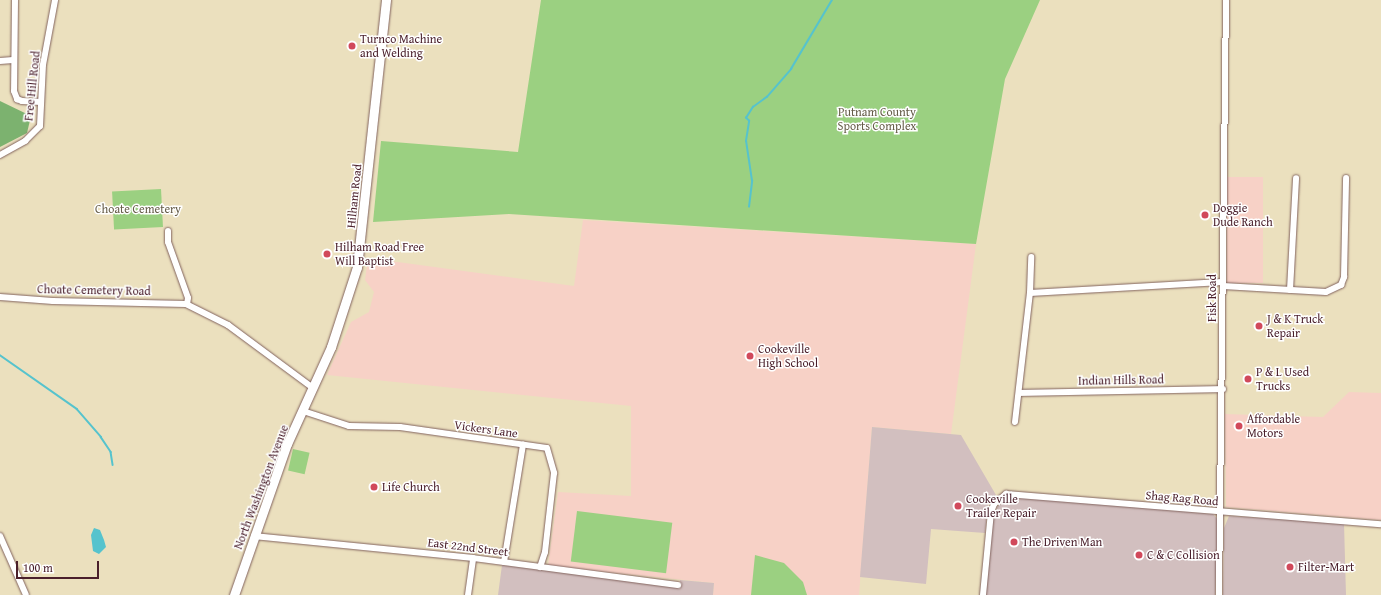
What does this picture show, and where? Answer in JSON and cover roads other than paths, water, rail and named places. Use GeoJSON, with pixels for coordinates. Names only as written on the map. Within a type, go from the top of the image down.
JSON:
{"type":"FeatureCollection","features":[{"type":"Feature","properties":{"kind":"main road","name":"Hilham Road"},"geometry":{"type":"LineString","coordinates":[[313,388],[331,347],[357,266],[386,0]]}},
{"type":"Feature","properties":{"kind":"main road","name":"North Washington Avenue"},"geometry":{"type":"LineString","coordinates":[[234,595],[287,444],[313,388]]}},
{"type":"Feature","properties":{"kind":"street"},"geometry":{"type":"LineString","coordinates":[[15,0],[13,60],[14,91],[17,99],[41,102]]}},
{"type":"Feature","properties":{"kind":"street","name":"Free Hill Road"},"geometry":{"type":"LineString","coordinates":[[0,155],[34,134],[40,126],[43,65],[55,0]]}},
{"type":"Feature","properties":{"kind":"street","name":"Fisk Road"},"geometry":{"type":"LineString","coordinates":[[1219,595],[1223,389],[1222,284],[1226,0]]}},
{"type":"Feature","properties":{"kind":"street"},"geometry":{"type":"LineString","coordinates":[[0,61],[13,60]]}},
{"type":"Feature","properties":{"kind":"street"},"geometry":{"type":"LineString","coordinates":[[1290,290],[1296,178]]}},
{"type":"Feature","properties":{"kind":"street"},"geometry":{"type":"LineString","coordinates":[[1030,293],[1222,284],[1326,292],[1341,285],[1344,276],[1346,178]]}},
{"type":"Feature","properties":{"kind":"street"},"geometry":{"type":"LineString","coordinates":[[168,231],[168,242],[188,298],[187,304]]}},
{"type":"Feature","properties":{"kind":"street"},"geometry":{"type":"LineString","coordinates":[[1015,422],[1020,393],[1030,293],[1031,257]]}},
{"type":"Feature","properties":{"kind":"street","name":"Choate Cemetery Road"},"geometry":{"type":"LineString","coordinates":[[0,297],[187,304],[228,325],[313,388]]}},
{"type":"Feature","properties":{"kind":"street","name":"Indian Hills Road"},"geometry":{"type":"LineString","coordinates":[[1020,393],[1223,389]]}},
{"type":"Feature","properties":{"kind":"street","name":"Vickers Lane"},"geometry":{"type":"LineString","coordinates":[[303,411],[350,426],[400,427],[547,448],[554,473],[545,552],[540,567]]}},
{"type":"Feature","properties":{"kind":"street"},"geometry":{"type":"LineString","coordinates":[[504,562],[523,445]]}},
{"type":"Feature","properties":{"kind":"street","name":"Shag Rag Road"},"geometry":{"type":"LineString","coordinates":[[983,595],[991,512],[1000,498],[1015,494],[1381,524]]}},
{"type":"Feature","properties":{"kind":"street"},"geometry":{"type":"LineString","coordinates":[[0,536],[26,595]]}},
{"type":"Feature","properties":{"kind":"street","name":"East 22nd Street"},"geometry":{"type":"LineString","coordinates":[[254,536],[473,558],[678,585]]}},
{"type":"Feature","properties":{"kind":"street"},"geometry":{"type":"LineString","coordinates":[[468,595],[473,558]]}},
{"type":"Feature","properties":{"kind":"water"},"geometry":{"type":"Polygon","coordinates":[[[94,528],[100,530],[106,547],[99,554],[93,551],[91,535],[94,528]]]}},
{"type":"Feature","properties":{"kind":"waterway"},"geometry":{"type":"LineString","coordinates":[[749,207],[752,181],[746,141],[749,121],[746,118],[753,107],[767,97],[791,69],[832,0]]}},
{"type":"Feature","properties":{"kind":"waterway"},"geometry":{"type":"LineString","coordinates":[[0,355],[77,409],[101,437],[111,452],[113,465]]}},
{"type":"Feature","properties":{"kind":"place","name":"Turnco Machine and Welding"},"geometry":{"type":"Point","coordinates":[352,46]}},
{"type":"Feature","properties":{"kind":"place","name":"Doggie Dude Ranch"},"geometry":{"type":"Point","coordinates":[1205,215]}},
{"type":"Feature","properties":{"kind":"place","name":"Hilham Road Free Will Baptist"},"geometry":{"type":"Point","coordinates":[327,254]}},
{"type":"Feature","properties":{"kind":"place","name":"J & K Truck Repair"},"geometry":{"type":"Point","coordinates":[1259,326]}},
{"type":"Feature","properties":{"kind":"place","name":"Cookeville High School"},"geometry":{"type":"Point","coordinates":[750,356]}},
{"type":"Feature","properties":{"kind":"place","name":"P & L Used Trucks"},"geometry":{"type":"Point","coordinates":[1248,379]}},
{"type":"Feature","properties":{"kind":"place","name":"Affordable Motors"},"geometry":{"type":"Point","coordinates":[1239,426]}},
{"type":"Feature","properties":{"kind":"place","name":"Life Church"},"geometry":{"type":"Point","coordinates":[374,487]}},
{"type":"Feature","properties":{"kind":"place","name":"Cookeville Trailer Repair"},"geometry":{"type":"Point","coordinates":[958,506]}},
{"type":"Feature","properties":{"kind":"place","name":"The Driven Man"},"geometry":{"type":"Point","coordinates":[1014,542]}},
{"type":"Feature","properties":{"kind":"place","name":"C & C Collision"},"geometry":{"type":"Point","coordinates":[1139,555]}},
{"type":"Feature","properties":{"kind":"place","name":"Filter-Mart"},"geometry":{"type":"Point","coordinates":[1290,567]}},
{"type":"Feature","properties":{"kind":"park label","name":"Putnam County Sports Complex"},"geometry":{"type":"Point","coordinates":[877,119]}},
{"type":"Feature","properties":{"kind":"park label","name":"Choate Cemetery"},"geometry":{"type":"Point","coordinates":[138,209]}}]}
